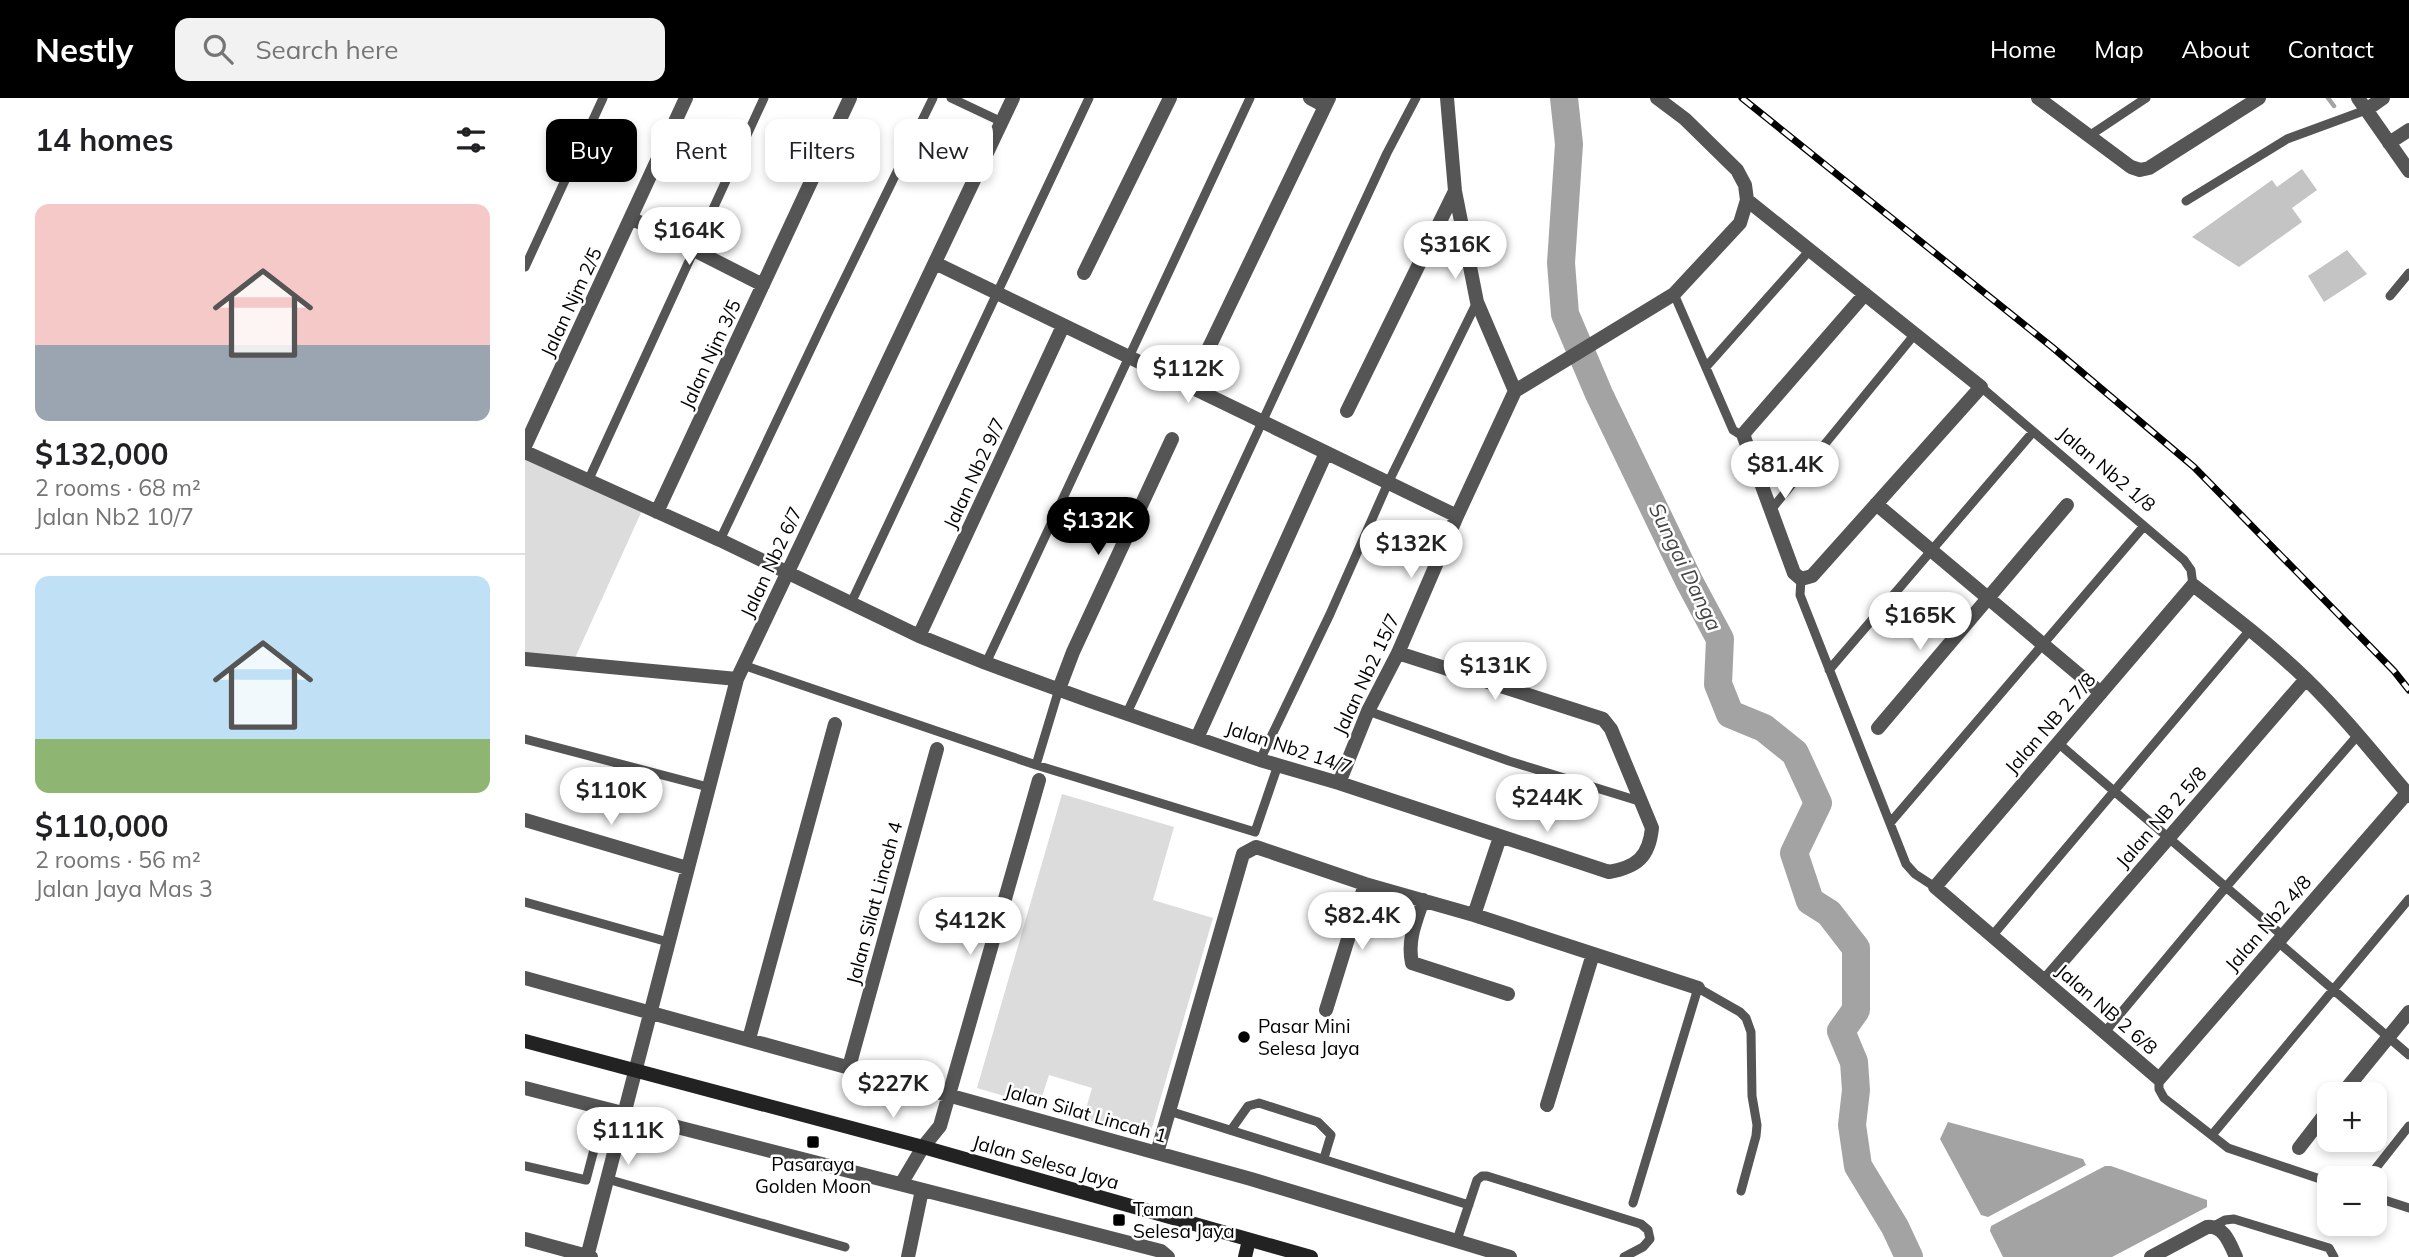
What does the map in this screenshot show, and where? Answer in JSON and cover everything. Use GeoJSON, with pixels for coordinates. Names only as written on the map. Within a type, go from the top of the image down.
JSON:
{"type":"FeatureCollection","features":[{"type":"Feature","properties":{"kind":"street","name":"Jalan Njm 2/5"},"geometry":{"type":"LineString","coordinates":[[525,446],[686,98]]}},
{"type":"Feature","properties":{"kind":"street","name":"Jalan Njm 3/5"},"geometry":{"type":"LineString","coordinates":[[657,512],[850,98]]}},
{"type":"Feature","properties":{"kind":"street","name":"Jalan Nb2 6/7"},"geometry":{"type":"LineString","coordinates":[[588,1257],[634,1069],[737,679],[1013,98]]}},
{"type":"Feature","properties":{"kind":"street"},"geometry":{"type":"LineString","coordinates":[[1084,274],[1170,98]]}},
{"type":"Feature","properties":{"kind":"street"},"geometry":{"type":"LineString","coordinates":[[1190,387],[1327,102],[1310,98]]}},
{"type":"Feature","properties":{"kind":"street"},"geometry":{"type":"LineString","coordinates":[[1447,98],[1455,191],[1477,302],[1515,391],[1674,294],[1740,223],[1747,200],[1745,185],[1737,170],[1685,119],[1657,98]]}},
{"type":"Feature","properties":{"kind":"street"},"geometry":{"type":"LineString","coordinates":[[2038,98],[2131,167],[2140,170],[2149,168],[2259,98]]}},
{"type":"Feature","properties":{"kind":"street"},"geometry":{"type":"LineString","coordinates":[[2383,98],[2362,104],[2409,172]]}},
{"type":"Feature","properties":{"kind":"street"},"geometry":{"type":"LineString","coordinates":[[2389,143],[2409,130]]}},
{"type":"Feature","properties":{"kind":"street"},"geometry":{"type":"LineString","coordinates":[[1347,411],[1455,191]]}},
{"type":"Feature","properties":{"kind":"street","name":"Jalan Nb2 1/8"},"geometry":{"type":"LineString","coordinates":[[1747,200],[1981,387]]}},
{"type":"Feature","properties":{"kind":"street"},"geometry":{"type":"LineString","coordinates":[[631,218],[763,285]]}},
{"type":"Feature","properties":{"kind":"street"},"geometry":{"type":"LineString","coordinates":[[935,263],[1457,516]]}},
{"type":"Feature","properties":{"kind":"street"},"geometry":{"type":"LineString","coordinates":[[1865,294],[1745,432],[1744,437],[1770,511],[1794,573],[1801,579],[1812,576],[1981,387]]}},
{"type":"Feature","properties":{"kind":"street","name":"Jalan Nb2 9/7"},"geometry":{"type":"LineString","coordinates":[[919,636],[1063,326]]}},
{"type":"Feature","properties":{"kind":"street","name":"Jalan Nb2 15/7"},"geometry":{"type":"LineString","coordinates":[[1339,783],[1368,711],[1398,653],[1515,391]]}},
{"type":"Feature","properties":{"kind":"street"},"geometry":{"type":"LineString","coordinates":[[1059,689],[1073,652],[1172,439]]}},
{"type":"Feature","properties":{"kind":"street","name":"Jalan Nb2 14/7"},"geometry":{"type":"LineString","coordinates":[[525,452],[720,540],[919,636],[986,663],[1260,760],[1339,783],[1609,872],[1624,870],[1638,862],[1651,845],[1652,828],[1611,729],[1603,719],[1398,653]]}},
{"type":"Feature","properties":{"kind":"street"},"geometry":{"type":"LineString","coordinates":[[1198,738],[1326,453]]}},
{"type":"Feature","properties":{"kind":"street"},"geometry":{"type":"LineString","coordinates":[[1876,505],[2101,693]]}},
{"type":"Feature","properties":{"kind":"street"},"geometry":{"type":"LineString","coordinates":[[1878,728],[2067,505]]}},
{"type":"Feature","properties":{"kind":"street","name":"Jalan Nb2 1/8"},"geometry":{"type":"LineString","coordinates":[[2193,585],[2306,679],[2408,794]]}},
{"type":"Feature","properties":{"kind":"street","name":"Jalan NB 2 7/8"},"geometry":{"type":"LineString","coordinates":[[1935,887],[2193,585]]}},
{"type":"Feature","properties":{"kind":"street"},"geometry":{"type":"LineString","coordinates":[[525,659],[737,679]]}},
{"type":"Feature","properties":{"kind":"street","name":"Jalan NB 2 5/8"},"geometry":{"type":"LineString","coordinates":[[2045,981],[2306,679]]}},
{"type":"Feature","properties":{"kind":"street"},"geometry":{"type":"LineString","coordinates":[[749,1040],[835,724]]}},
{"type":"Feature","properties":{"kind":"street","name":"Jalan Silat Lincah 4"},"geometry":{"type":"LineString","coordinates":[[849,1067],[937,749]]}},
{"type":"Feature","properties":{"kind":"street"},"geometry":{"type":"LineString","coordinates":[[901,1184],[923,1147],[940,1126],[1039,780]]}},
{"type":"Feature","properties":{"kind":"street","name":"Jalan Nb2 4/8"},"geometry":{"type":"LineString","coordinates":[[2159,1079],[2408,794]]}},
{"type":"Feature","properties":{"kind":"street"},"geometry":{"type":"LineString","coordinates":[[525,820],[687,868]]}},
{"type":"Feature","properties":{"kind":"street"},"geometry":{"type":"LineString","coordinates":[[1474,915],[1500,837]]}},
{"type":"Feature","properties":{"kind":"street"},"geometry":{"type":"LineString","coordinates":[[1157,1153],[1243,854],[1256,847],[1365,884],[1474,915],[1698,988]]}},
{"type":"Feature","properties":{"kind":"street"},"geometry":{"type":"LineString","coordinates":[[1326,1010],[1365,884]]}},
{"type":"Feature","properties":{"kind":"street","name":"Jalan NB 2 6/8"},"geometry":{"type":"LineString","coordinates":[[1935,887],[2159,1079]]}},
{"type":"Feature","properties":{"kind":"street"},"geometry":{"type":"LineString","coordinates":[[1423,900],[1412,933],[1409,951],[1412,962],[1508,994]]}},
{"type":"Feature","properties":{"kind":"street"},"geometry":{"type":"LineString","coordinates":[[1547,1105],[1593,954]]}},
{"type":"Feature","properties":{"kind":"street","name":"Jalan Silat Lincah 1"},"geometry":{"type":"LineString","coordinates":[[525,978],[1157,1153],[1510,1257]]}},
{"type":"Feature","properties":{"kind":"street"},"geometry":{"type":"LineString","coordinates":[[2351,1082],[2409,1012]]}},
{"type":"Feature","properties":{"kind":"street","name":"Jalan Selesa Jaya"},"geometry":{"type":"LineString","coordinates":[[525,1041],[923,1147],[1311,1257]]}},
{"type":"Feature","properties":{"kind":"street"},"geometry":{"type":"LineString","coordinates":[[525,1088],[1161,1251],[1168,1257]]}},
{"type":"Feature","properties":{"kind":"street"},"geometry":{"type":"LineString","coordinates":[[2298,1148],[2317,1124]]}},
{"type":"Feature","properties":{"kind":"street"},"geometry":{"type":"LineString","coordinates":[[908,1257],[922,1190]]}},
{"type":"Feature","properties":{"kind":"street"},"geometry":{"type":"LineString","coordinates":[[2151,1257],[2207,1227],[2214,1226],[2222,1231],[2237,1257]]}},
{"type":"Feature","properties":{"kind":"street"},"geometry":{"type":"LineString","coordinates":[[525,1239],[588,1257]]}},
{"type":"Feature","properties":{"kind":"street"},"geometry":{"type":"LineString","coordinates":[[1245,1257],[1249,1240]]}},
{"type":"Feature","properties":{"kind":"lane"},"geometry":{"type":"LineString","coordinates":[[525,267],[603,98]]}},
{"type":"Feature","properties":{"kind":"lane"},"geometry":{"type":"LineString","coordinates":[[588,481],[764,98]]}},
{"type":"Feature","properties":{"kind":"lane"},"geometry":{"type":"LineString","coordinates":[[720,540],[824,319],[933,98]]}},
{"type":"Feature","properties":{"kind":"lane"},"geometry":{"type":"LineString","coordinates":[[951,98],[1002,122]]}},
{"type":"Feature","properties":{"kind":"lane"},"geometry":{"type":"LineString","coordinates":[[851,603],[1089,98]]}},
{"type":"Feature","properties":{"kind":"lane"},"geometry":{"type":"LineString","coordinates":[[986,663],[1250,98]]}},
{"type":"Feature","properties":{"kind":"lane"},"geometry":{"type":"LineString","coordinates":[[1127,713],[1387,153],[1416,98]]}},
{"type":"Feature","properties":{"kind":"lane"},"geometry":{"type":"LineString","coordinates":[[2089,136],[2146,98]]}},
{"type":"Feature","properties":{"kind":"lane"},"geometry":{"type":"LineString","coordinates":[[2186,201],[2287,139],[2362,104]]}},
{"type":"Feature","properties":{"kind":"lane"},"geometry":{"type":"LineString","coordinates":[[1706,367],[1811,250]]}},
{"type":"Feature","properties":{"kind":"lane"},"geometry":{"type":"LineString","coordinates":[[2391,296],[2409,273]]}},
{"type":"Feature","properties":{"kind":"lane"},"geometry":{"type":"LineString","coordinates":[[1674,294],[1733,430],[1744,437]]}},
{"type":"Feature","properties":{"kind":"lane"},"geometry":{"type":"LineString","coordinates":[[1260,760],[1330,614],[1388,483],[1477,302]]}},
{"type":"Feature","properties":{"kind":"lane"},"geometry":{"type":"LineString","coordinates":[[1770,511],[1915,334]]}},
{"type":"Feature","properties":{"kind":"lane","name":"Jalan Nb2 1/8"},"geometry":{"type":"LineString","coordinates":[[1981,387],[2184,560],[2191,570],[2193,585]]}},
{"type":"Feature","properties":{"kind":"lane"},"geometry":{"type":"LineString","coordinates":[[1829,670],[2033,432]]}},
{"type":"Feature","properties":{"kind":"lane"},"geometry":{"type":"LineString","coordinates":[[1889,823],[2144,526]]}},
{"type":"Feature","properties":{"kind":"lane"},"geometry":{"type":"LineString","coordinates":[[1801,579],[1800,595],[1906,864],[1915,874],[1935,887]]}},
{"type":"Feature","properties":{"kind":"lane"},"geometry":{"type":"LineString","coordinates":[[1992,936],[2250,630]]}},
{"type":"Feature","properties":{"kind":"lane"},"geometry":{"type":"LineString","coordinates":[[743,665],[1036,765],[1255,832],[1278,765]]}},
{"type":"Feature","properties":{"kind":"lane"},"geometry":{"type":"LineString","coordinates":[[1036,765],[1059,689]]}},
{"type":"Feature","properties":{"kind":"lane"},"geometry":{"type":"LineString","coordinates":[[1368,711],[1509,761],[1642,802]]}},
{"type":"Feature","properties":{"kind":"lane"},"geometry":{"type":"LineString","coordinates":[[2105,1032],[2358,735]]}},
{"type":"Feature","properties":{"kind":"lane"},"geometry":{"type":"LineString","coordinates":[[525,739],[708,787]]}},
{"type":"Feature","properties":{"kind":"lane"},"geometry":{"type":"LineString","coordinates":[[2059,743],[2226,887],[2334,990],[2409,1055]]}},
{"type":"Feature","properties":{"kind":"lane"},"geometry":{"type":"LineString","coordinates":[[2212,1135],[2409,899]]}},
{"type":"Feature","properties":{"kind":"lane"},"geometry":{"type":"LineString","coordinates":[[525,902],[668,942]]}},
{"type":"Feature","properties":{"kind":"lane"},"geometry":{"type":"LineString","coordinates":[[1633,1203],[1698,988],[1739,1012],[1746,1018],[1751,1032],[1752,1096],[1757,1125],[1741,1191]]}},
{"type":"Feature","properties":{"kind":"lane","name":"Jalan NB 2 6/8"},"geometry":{"type":"LineString","coordinates":[[2159,1079],[2159,1089],[2164,1098],[2237,1152],[2317,1178]]}},
{"type":"Feature","properties":{"kind":"lane"},"geometry":{"type":"LineString","coordinates":[[1231,1130],[1248,1106],[1259,1103],[1318,1122],[1327,1129],[1331,1135],[1324,1158]]}},
{"type":"Feature","properties":{"kind":"lane"},"geometry":{"type":"LineString","coordinates":[[525,1166],[586,1180],[605,1108]]}},
{"type":"Feature","properties":{"kind":"lane"},"geometry":{"type":"LineString","coordinates":[[1169,1111],[1469,1205]]}},
{"type":"Feature","properties":{"kind":"lane"},"geometry":{"type":"LineString","coordinates":[[2377,1166],[2409,1126]]}},
{"type":"Feature","properties":{"kind":"lane"},"geometry":{"type":"LineString","coordinates":[[1457,1240],[1478,1180],[1487,1176],[1628,1219],[1648,1230],[1650,1238],[1643,1247],[1624,1257]]}},
{"type":"Feature","properties":{"kind":"lane"},"geometry":{"type":"LineString","coordinates":[[607,1178],[845,1247]]}},
{"type":"Feature","properties":{"kind":"lane"},"geometry":{"type":"LineString","coordinates":[[2387,1201],[2409,1208]]}},
{"type":"Feature","properties":{"kind":"lane"},"geometry":{"type":"LineString","coordinates":[[2214,1226],[2234,1219],[2329,1248],[2334,1257]]}},
{"type":"Feature","properties":{"kind":"shaded area"},"geometry":{"type":"Polygon","coordinates":[[[525,448],[645,504],[575,658],[525,656],[525,448]]]}},
{"type":"Feature","properties":{"kind":"shaded area"},"geometry":{"type":"Polygon","coordinates":[[[1062,794],[1174,827],[1153,900],[1213,918],[1149,1138],[1083,1119],[1092,1088],[1049,1075],[1039,1106],[977,1088],[1062,794]]]}},
{"type":"Feature","properties":{"kind":"shaded area"},"geometry":{"type":"Polygon","coordinates":[[[1948,1122],[2083,1159],[2086,1165],[1988,1217],[1981,1215],[1940,1139],[1948,1122]]]}},
{"type":"Feature","properties":{"kind":"shaded area"},"geometry":{"type":"Polygon","coordinates":[[[2105,1166],[2207,1200],[2207,1207],[2112,1257],[2003,1257],[1990,1231],[1991,1226],[2105,1166]]]}},
{"type":"Feature","properties":{"kind":"building"},"geometry":{"type":"Polygon","coordinates":[[[2302,169],[2317,190],[2292,208],[2302,222],[2239,267],[2192,237],[2272,180],[2277,187],[2302,169]]]}},
{"type":"Feature","properties":{"kind":"building"},"geometry":{"type":"Polygon","coordinates":[[[2347,250],[2367,274],[2324,302],[2308,276],[2347,250]]]}},
{"type":"Feature","properties":{"kind":"waterway","name":"Sungai Danga"},"geometry":{"type":"LineString","coordinates":[[1564,98],[1569,144],[1561,263],[1565,314],[1599,394],[1689,581],[1720,639],[1718,684],[1730,714],[1764,728],[1795,753],[1818,803],[1794,853],[1810,901],[1829,913],[1856,948],[1856,1010],[1841,1031],[1854,1062],[1856,1090],[1852,1125],[1858,1166],[1895,1227],[1909,1257]]}},
{"type":"Feature","properties":{"kind":"waterway"},"geometry":{"type":"LineString","coordinates":[[2328,98],[2334,106]]}},
{"type":"Feature","properties":{"kind":"railway"},"geometry":{"type":"LineString","coordinates":[[1742,98],[2052,347],[2194,467],[2394,671],[2409,690]]}},
{"type":"Feature","properties":{"kind":"place","name":"Pasar Mini Selesa Jaya"},"geometry":{"type":"Point","coordinates":[1244,1037]}},
{"type":"Feature","properties":{"kind":"place","name":"Pasaraya Golden Moon"},"geometry":{"type":"Point","coordinates":[813,1142]}},
{"type":"Feature","properties":{"kind":"place","name":"Taman Selesa Jaya"},"geometry":{"type":"Point","coordinates":[1119,1220]}}]}
